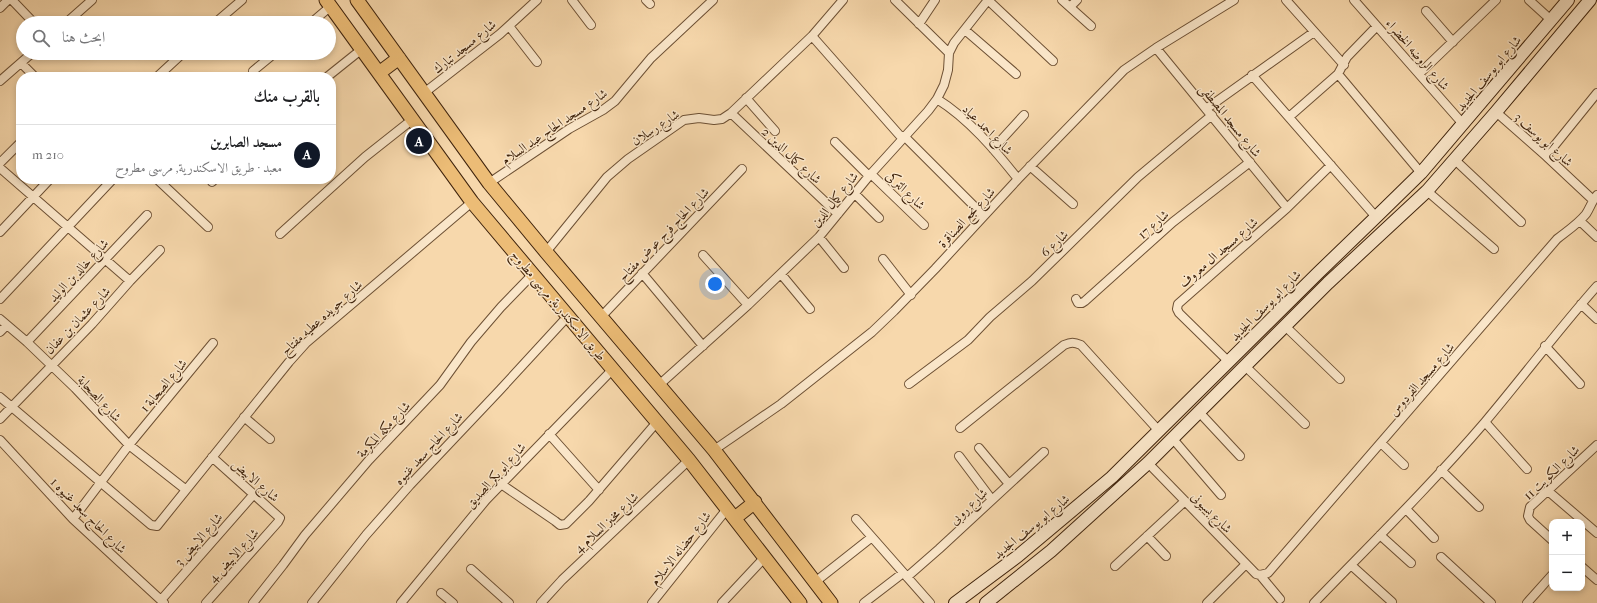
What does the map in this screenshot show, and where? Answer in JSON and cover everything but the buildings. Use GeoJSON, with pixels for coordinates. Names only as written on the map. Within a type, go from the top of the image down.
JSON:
{"type":"FeatureCollection","features":[{"type":"Feature","properties":{"kind":"main road","name":"طريق الاسكندرية, مرسى مطروح"},"geometry":{"type":"LineString","coordinates":[[357,0],[490,183],[546,252],[714,450],[831,603]]}},
{"type":"Feature","properties":{"kind":"main road","name":"طريق الاسكندرية, مرسى مطروح"},"geometry":{"type":"LineString","coordinates":[[329,3],[472,202],[689,460],[800,603]]}},
{"type":"Feature","properties":{"kind":"main road"},"geometry":{"type":"LineString","coordinates":[[379,73],[399,58]]}},
{"type":"Feature","properties":{"kind":"main road"},"geometry":{"type":"LineString","coordinates":[[731,514],[755,502]]}},
{"type":"Feature","properties":{"kind":"street"},"geometry":{"type":"LineString","coordinates":[[0,8],[8,0]]}},
{"type":"Feature","properties":{"kind":"street"},"geometry":{"type":"LineString","coordinates":[[12,0],[27,16]]}},
{"type":"Feature","properties":{"kind":"street"},"geometry":{"type":"LineString","coordinates":[[223,16],[242,0]]}},
{"type":"Feature","properties":{"kind":"street","name":"شارع مسجد تبارك"},"geometry":{"type":"LineString","coordinates":[[424,94],[509,26],[537,0]]}},
{"type":"Feature","properties":{"kind":"street"},"geometry":{"type":"LineString","coordinates":[[572,0],[591,25]]}},
{"type":"Feature","properties":{"kind":"street","name":"شارع مسجد الحاج عبد السلام"},"geometry":{"type":"LineString","coordinates":[[490,183],[569,129],[604,110],[614,101],[651,58],[713,0]]}},
{"type":"Feature","properties":{"kind":"street","name":"شارع رسلان"},"geometry":{"type":"LineString","coordinates":[[546,252],[607,177],[628,159],[684,120],[699,118],[714,120],[722,119],[731,113],[812,36],[843,0]]}},
{"type":"Feature","properties":{"kind":"street"},"geometry":{"type":"LineString","coordinates":[[895,0],[949,53]]}},
{"type":"Feature","properties":{"kind":"street"},"geometry":{"type":"LineString","coordinates":[[919,24],[935,0]]}},
{"type":"Feature","properties":{"kind":"street"},"geometry":{"type":"LineString","coordinates":[[988,0],[1053,61]]}},
{"type":"Feature","properties":{"kind":"street","name":"شارع كمال الدين"},"geometry":{"type":"LineString","coordinates":[[659,385],[748,305],[819,237],[870,175],[938,99],[944,85],[949,53],[954,43],[988,0]]}},
{"type":"Feature","properties":{"kind":"street"},"geometry":{"type":"LineString","coordinates":[[1062,0],[1090,26]]}},
{"type":"Feature","properties":{"kind":"street"},"geometry":{"type":"LineString","coordinates":[[1070,7],[1077,0]]}},
{"type":"Feature","properties":{"kind":"street","name":"شارع نجع الصناقرة"},"geometry":{"type":"LineString","coordinates":[[714,450],[781,404],[872,332],[911,295],[1030,166],[1124,70],[1156,48],[1234,0]]}},
{"type":"Feature","properties":{"kind":"street"},"geometry":{"type":"LineString","coordinates":[[1286,0],[1344,65]]}},
{"type":"Feature","properties":{"kind":"street","name":"شارع الروضه الخضراء"},"geometry":{"type":"LineString","coordinates":[[1354,0],[1463,124]]}},
{"type":"Feature","properties":{"kind":"street"},"geometry":{"type":"LineString","coordinates":[[1419,74],[1496,0]]}},
{"type":"Feature","properties":{"kind":"street"},"geometry":{"type":"LineString","coordinates":[[1529,0],[1551,20]]}},
{"type":"Feature","properties":{"kind":"street","name":"شارع ابو يوسف الجديد"},"geometry":{"type":"LineString","coordinates":[[955,603],[1018,556],[1087,499],[1159,431],[1228,361],[1421,173],[1568,0]]}},
{"type":"Feature","properties":{"kind":"street"},"geometry":{"type":"LineString","coordinates":[[986,603],[1051,551],[1148,463],[1328,283],[1427,191],[1496,112],[1590,0]]}},
{"type":"Feature","properties":{"kind":"street"},"geometry":{"type":"LineString","coordinates":[[74,16],[91,1]]}},
{"type":"Feature","properties":{"kind":"street"},"geometry":{"type":"LineString","coordinates":[[317,16],[329,3]]}},
{"type":"Feature","properties":{"kind":"street"},"geometry":{"type":"LineString","coordinates":[[1426,11],[1453,42]]}},
{"type":"Feature","properties":{"kind":"street"},"geometry":{"type":"LineString","coordinates":[[509,26],[537,62]]}},
{"type":"Feature","properties":{"kind":"street"},"geometry":{"type":"LineString","coordinates":[[1289,117],[1338,74],[1347,57],[1377,26]]}},
{"type":"Feature","properties":{"kind":"street"},"geometry":{"type":"LineString","coordinates":[[965,30],[1016,74]]}},
{"type":"Feature","properties":{"kind":"street","name":"شارع 6"},"geometry":{"type":"LineString","coordinates":[[909,384],[968,340],[990,317],[1032,281],[1138,177],[1209,112],[1252,75],[1314,32]]}},
{"type":"Feature","properties":{"kind":"street"},"geometry":{"type":"LineString","coordinates":[[812,36],[903,137],[984,216]]}},
{"type":"Feature","properties":{"kind":"street","name":"شارع مسجد المصطفى"},"geometry":{"type":"LineString","coordinates":[[1156,48],[1288,208]]}},
{"type":"Feature","properties":{"kind":"street"},"geometry":{"type":"LineString","coordinates":[[333,72],[362,49]]}},
{"type":"Feature","properties":{"kind":"street"},"geometry":{"type":"LineString","coordinates":[[0,81],[25,60]]}},
{"type":"Feature","properties":{"kind":"street"},"geometry":{"type":"LineString","coordinates":[[162,72],[175,60]]}},
{"type":"Feature","properties":{"kind":"street"},"geometry":{"type":"LineString","coordinates":[[254,71],[267,60]]}},
{"type":"Feature","properties":{"kind":"street"},"geometry":{"type":"LineString","coordinates":[[21,64],[30,72]]}},
{"type":"Feature","properties":{"kind":"street"},"geometry":{"type":"LineString","coordinates":[[1338,74],[1421,173]]}},
{"type":"Feature","properties":{"kind":"street"},"geometry":{"type":"LineString","coordinates":[[1252,75],[1376,217]]}},
{"type":"Feature","properties":{"kind":"street"},"geometry":{"type":"LineString","coordinates":[[1546,156],[1597,94]]}},
{"type":"Feature","properties":{"kind":"street"},"geometry":{"type":"LineString","coordinates":[[746,98],[775,131]]}},
{"type":"Feature","properties":{"kind":"street","name":"شارع احمد عياد"},"geometry":{"type":"LineString","coordinates":[[938,99],[969,124],[993,149],[1018,179]]}},
{"type":"Feature","properties":{"kind":"street","name":"شارع ابو يوسف 3"},"geometry":{"type":"LineString","coordinates":[[1496,112],[1595,197]]}},
{"type":"Feature","properties":{"kind":"street","name":"شارع كمال الدين 2"},"geometry":{"type":"LineString","coordinates":[[731,113],[838,214]]}},
{"type":"Feature","properties":{"kind":"street"},"geometry":{"type":"LineString","coordinates":[[993,149],[1024,115]]}},
{"type":"Feature","properties":{"kind":"street"},"geometry":{"type":"LineString","coordinates":[[336,183],[365,157],[413,119]]}},
{"type":"Feature","properties":{"kind":"street","name":"شارع التركى"},"geometry":{"type":"LineString","coordinates":[[835,142],[924,225]]}},
{"type":"Feature","properties":{"kind":"street"},"geometry":{"type":"LineString","coordinates":[[0,163],[16,147]]}},
{"type":"Feature","properties":{"kind":"street"},"geometry":{"type":"LineString","coordinates":[[1455,160],[1521,222]]}},
{"type":"Feature","properties":{"kind":"street","name":"شارع 17"},"geometry":{"type":"LineString","coordinates":[[1076,299],[1078,303],[1085,301],[1173,222],[1250,162]]}},
{"type":"Feature","properties":{"kind":"street","name":"شارع مسجد ال معروف"},"geometry":{"type":"LineString","coordinates":[[1228,361],[1180,313],[1177,309],[1178,304],[1288,208],[1331,165]]}},
{"type":"Feature","properties":{"kind":"street"},"geometry":{"type":"LineString","coordinates":[[1030,166],[1072,204]]}},
{"type":"Feature","properties":{"kind":"street"},"geometry":{"type":"LineString","coordinates":[[0,168],[16,182]]}},
{"type":"Feature","properties":{"kind":"street","name":"شارع الحاج فرج عوض مفتاح"},"geometry":{"type":"LineString","coordinates":[[602,317],[742,169]]}},
{"type":"Feature","properties":{"kind":"street"},"geometry":{"type":"LineString","coordinates":[[18,184],[130,281]]}},
{"type":"Feature","properties":{"kind":"street"},"geometry":{"type":"LineString","coordinates":[[0,232],[46,184]]}},
{"type":"Feature","properties":{"kind":"street"},"geometry":{"type":"LineString","coordinates":[[0,299],[108,184]]}},
{"type":"Feature","properties":{"kind":"street"},"geometry":{"type":"LineString","coordinates":[[162,184],[208,227]]}},
{"type":"Feature","properties":{"kind":"street"},"geometry":{"type":"LineString","coordinates":[[280,234],[335,184]]}},
{"type":"Feature","properties":{"kind":"street"},"geometry":{"type":"LineString","coordinates":[[1427,191],[1494,249]]}},
{"type":"Feature","properties":{"kind":"street"},"geometry":{"type":"LineString","coordinates":[[855,194],[879,218]]}},
{"type":"Feature","properties":{"kind":"street","name":"شارع مسجد الفردوس"},"geometry":{"type":"LineString","coordinates":[[1260,575],[1268,572],[1557,240],[1580,221],[1591,206],[1595,197]]}},
{"type":"Feature","properties":{"kind":"street","name":"شارع جويده عطيه مفتاح"},"geometry":{"type":"LineString","coordinates":[[101,481],[152,525],[157,526],[185,489],[306,343],[472,202]]}},
{"type":"Feature","properties":{"kind":"street","name":"شارع خالد بن الوليد"},"geometry":{"type":"LineString","coordinates":[[27,342],[147,215]]}},
{"type":"Feature","properties":{"kind":"street"},"geometry":{"type":"LineString","coordinates":[[1580,221],[1597,236]]}},
{"type":"Feature","properties":{"kind":"street"},"geometry":{"type":"LineString","coordinates":[[819,237],[844,268]]}},
{"type":"Feature","properties":{"kind":"street","name":"شارع عثمان بن عفان"},"geometry":{"type":"LineString","coordinates":[[0,419],[92,324],[160,250]]}},
{"type":"Feature","properties":{"kind":"street"},"geometry":{"type":"LineString","coordinates":[[703,255],[748,305]]}},
{"type":"Feature","properties":{"kind":"street"},"geometry":{"type":"LineString","coordinates":[[883,259],[911,295]]}},
{"type":"Feature","properties":{"kind":"street"},"geometry":{"type":"LineString","coordinates":[[642,273],[703,346]]}},
{"type":"Feature","properties":{"kind":"street"},"geometry":{"type":"LineString","coordinates":[[1318,273],[1328,283]]}},
{"type":"Feature","properties":{"kind":"street","name":"شارع مكه المكرمة"},"geometry":{"type":"LineString","coordinates":[[252,603],[305,535],[369,460],[440,385],[471,342],[501,307],[533,274]]}},
{"type":"Feature","properties":{"kind":"street"},"geometry":{"type":"LineString","coordinates":[[781,274],[810,308]]}},
{"type":"Feature","properties":{"kind":"street"},"geometry":{"type":"LineString","coordinates":[[1314,603],[1406,509],[1485,422],[1545,346],[1597,286]]}},
{"type":"Feature","properties":{"kind":"street"},"geometry":{"type":"LineString","coordinates":[[1581,304],[1597,319]]}},
{"type":"Feature","properties":{"kind":"street","name":"شارع الحاج سعد غنيوه"},"geometry":{"type":"LineString","coordinates":[[312,603],[366,535],[410,485],[568,316]]}},
{"type":"Feature","properties":{"kind":"street","name":"شارع الصحابة"},"geometry":{"type":"LineString","coordinates":[[0,319],[51,365],[129,445],[185,489]]}},
{"type":"Feature","properties":{"kind":"street"},"geometry":{"type":"LineString","coordinates":[[0,332],[7,325]]}},
{"type":"Feature","properties":{"kind":"street"},"geometry":{"type":"LineString","coordinates":[[1285,326],[1340,379]]}},
{"type":"Feature","properties":{"kind":"street"},"geometry":{"type":"LineString","coordinates":[[960,428],[1064,345],[1069,342],[1076,342],[1081,345],[1159,431]]}},
{"type":"Feature","properties":{"kind":"street","name":"شارع الصحابة 1"},"geometry":{"type":"LineString","coordinates":[[73,519],[129,445],[213,343]]}},
{"type":"Feature","properties":{"kind":"street"},"geometry":{"type":"LineString","coordinates":[[1545,346],[1580,384]]}},
{"type":"Feature","properties":{"kind":"street"},"geometry":{"type":"LineString","coordinates":[[1245,366],[1305,424]]}},
{"type":"Feature","properties":{"kind":"street","name":"شارع ابو بكر الصديق"},"geometry":{"type":"LineString","coordinates":[[401,603],[501,484],[613,369]]}},
{"type":"Feature","properties":{"kind":"street"},"geometry":{"type":"LineString","coordinates":[[0,397],[101,481]]}},
{"type":"Feature","properties":{"kind":"street"},"geometry":{"type":"LineString","coordinates":[[1199,412],[1240,456]]}},
{"type":"Feature","properties":{"kind":"street"},"geometry":{"type":"LineString","coordinates":[[244,417],[270,439]]}},
{"type":"Feature","properties":{"kind":"street"},"geometry":{"type":"LineString","coordinates":[[501,484],[560,524],[566,524],[572,521],[657,422]]}},
{"type":"Feature","properties":{"kind":"street"},"geometry":{"type":"LineString","coordinates":[[1485,422],[1527,469]]}},
{"type":"Feature","properties":{"kind":"street"},"geometry":{"type":"LineString","coordinates":[[549,434],[599,490]]}},
{"type":"Feature","properties":{"kind":"street"},"geometry":{"type":"LineString","coordinates":[[1173,439],[1221,494]]}},
{"type":"Feature","properties":{"kind":"street","name":"شارع الحاج سعد غنيوه 1"},"geometry":{"type":"LineString","coordinates":[[0,440],[73,519],[162,601]]}},
{"type":"Feature","properties":{"kind":"street"},"geometry":{"type":"LineString","coordinates":[[1381,443],[1404,465]]}},
{"type":"Feature","properties":{"kind":"street","name":"شارع الكويت 11"},"geometry":{"type":"LineString","coordinates":[[1549,537],[1530,520],[1528,512],[1530,507],[1596,447]]}},
{"type":"Feature","properties":{"kind":"street"},"geometry":{"type":"LineString","coordinates":[[980,448],[1009,484]]}},
{"type":"Feature","properties":{"kind":"street","name":"شارع روبى"},"geometry":{"type":"LineString","coordinates":[[864,603],[939,550],[1044,452]]}},
{"type":"Feature","properties":{"kind":"street"},"geometry":{"type":"LineString","coordinates":[[960,456],[992,500]]}},
{"type":"Feature","properties":{"kind":"street","name":"شارع الابيض"},"geometry":{"type":"LineString","coordinates":[[212,457],[279,516],[280,518],[278,522]]}},
{"type":"Feature","properties":{"kind":"street","name":"شارع مخبز السلام 4"},"geometry":{"type":"LineString","coordinates":[[541,603],[562,580],[689,460]]}},
{"type":"Feature","properties":{"kind":"street","name":"شارع بسيونى"},"geometry":{"type":"LineString","coordinates":[[1148,463],[1246,564],[1256,574],[1260,575],[1280,599]]}},
{"type":"Feature","properties":{"kind":"street"},"geometry":{"type":"LineString","coordinates":[[1441,470],[1479,507]]}},
{"type":"Feature","properties":{"kind":"street"},"geometry":{"type":"LineString","coordinates":[[1548,491],[1597,533]]}},
{"type":"Feature","properties":{"kind":"street","name":"شارع الابيض 3"},"geometry":{"type":"LineString","coordinates":[[162,601],[254,494]]}},
{"type":"Feature","properties":{"kind":"street"},"geometry":{"type":"LineString","coordinates":[[1115,566],[1184,501]]}},
{"type":"Feature","properties":{"kind":"street"},"geometry":{"type":"LineString","coordinates":[[1406,509],[1434,538]]}},
{"type":"Feature","properties":{"kind":"street","name":"شارع حضانه الاسلام"},"geometry":{"type":"LineString","coordinates":[[652,603],[731,514]]}},
{"type":"Feature","properties":{"kind":"street"},"geometry":{"type":"LineString","coordinates":[[856,519],[930,603]]}},
{"type":"Feature","properties":{"kind":"street","name":"شارع الابيض 4"},"geometry":{"type":"LineString","coordinates":[[206,603],[278,522]]}},
{"type":"Feature","properties":{"kind":"street"},"geometry":{"type":"LineString","coordinates":[[1380,535],[1411,563]]}},
{"type":"Feature","properties":{"kind":"street"},"geometry":{"type":"LineString","coordinates":[[1147,536],[1166,556]]}},
{"type":"Feature","properties":{"kind":"street"},"geometry":{"type":"LineString","coordinates":[[815,582],[872,537]]}},
{"type":"Feature","properties":{"kind":"street"},"geometry":{"type":"LineString","coordinates":[[1441,557],[1491,603]]}},
{"type":"Feature","properties":{"kind":"street"},"geometry":{"type":"LineString","coordinates":[[722,603],[765,558]]}},
{"type":"Feature","properties":{"kind":"street"},"geometry":{"type":"LineString","coordinates":[[1207,603],[1246,564]]}},
{"type":"Feature","properties":{"kind":"street"},"geometry":{"type":"LineString","coordinates":[[1351,565],[1392,602]]}},
{"type":"Feature","properties":{"kind":"street"},"geometry":{"type":"LineString","coordinates":[[471,569],[509,603]]}},
{"type":"Feature","properties":{"kind":"street"},"geometry":{"type":"LineString","coordinates":[[1585,570],[1597,580]]}},
{"type":"Feature","properties":{"kind":"street"},"geometry":{"type":"LineString","coordinates":[[1527,603],[1549,578]]}},
{"type":"Feature","properties":{"kind":"street"},"geometry":{"type":"LineString","coordinates":[[441,592],[453,603]]}},
{"type":"Feature","properties":{"kind":"place","name":"مسجد الصابرين"},"geometry":{"type":"Point","coordinates":[419,141]}}]}
